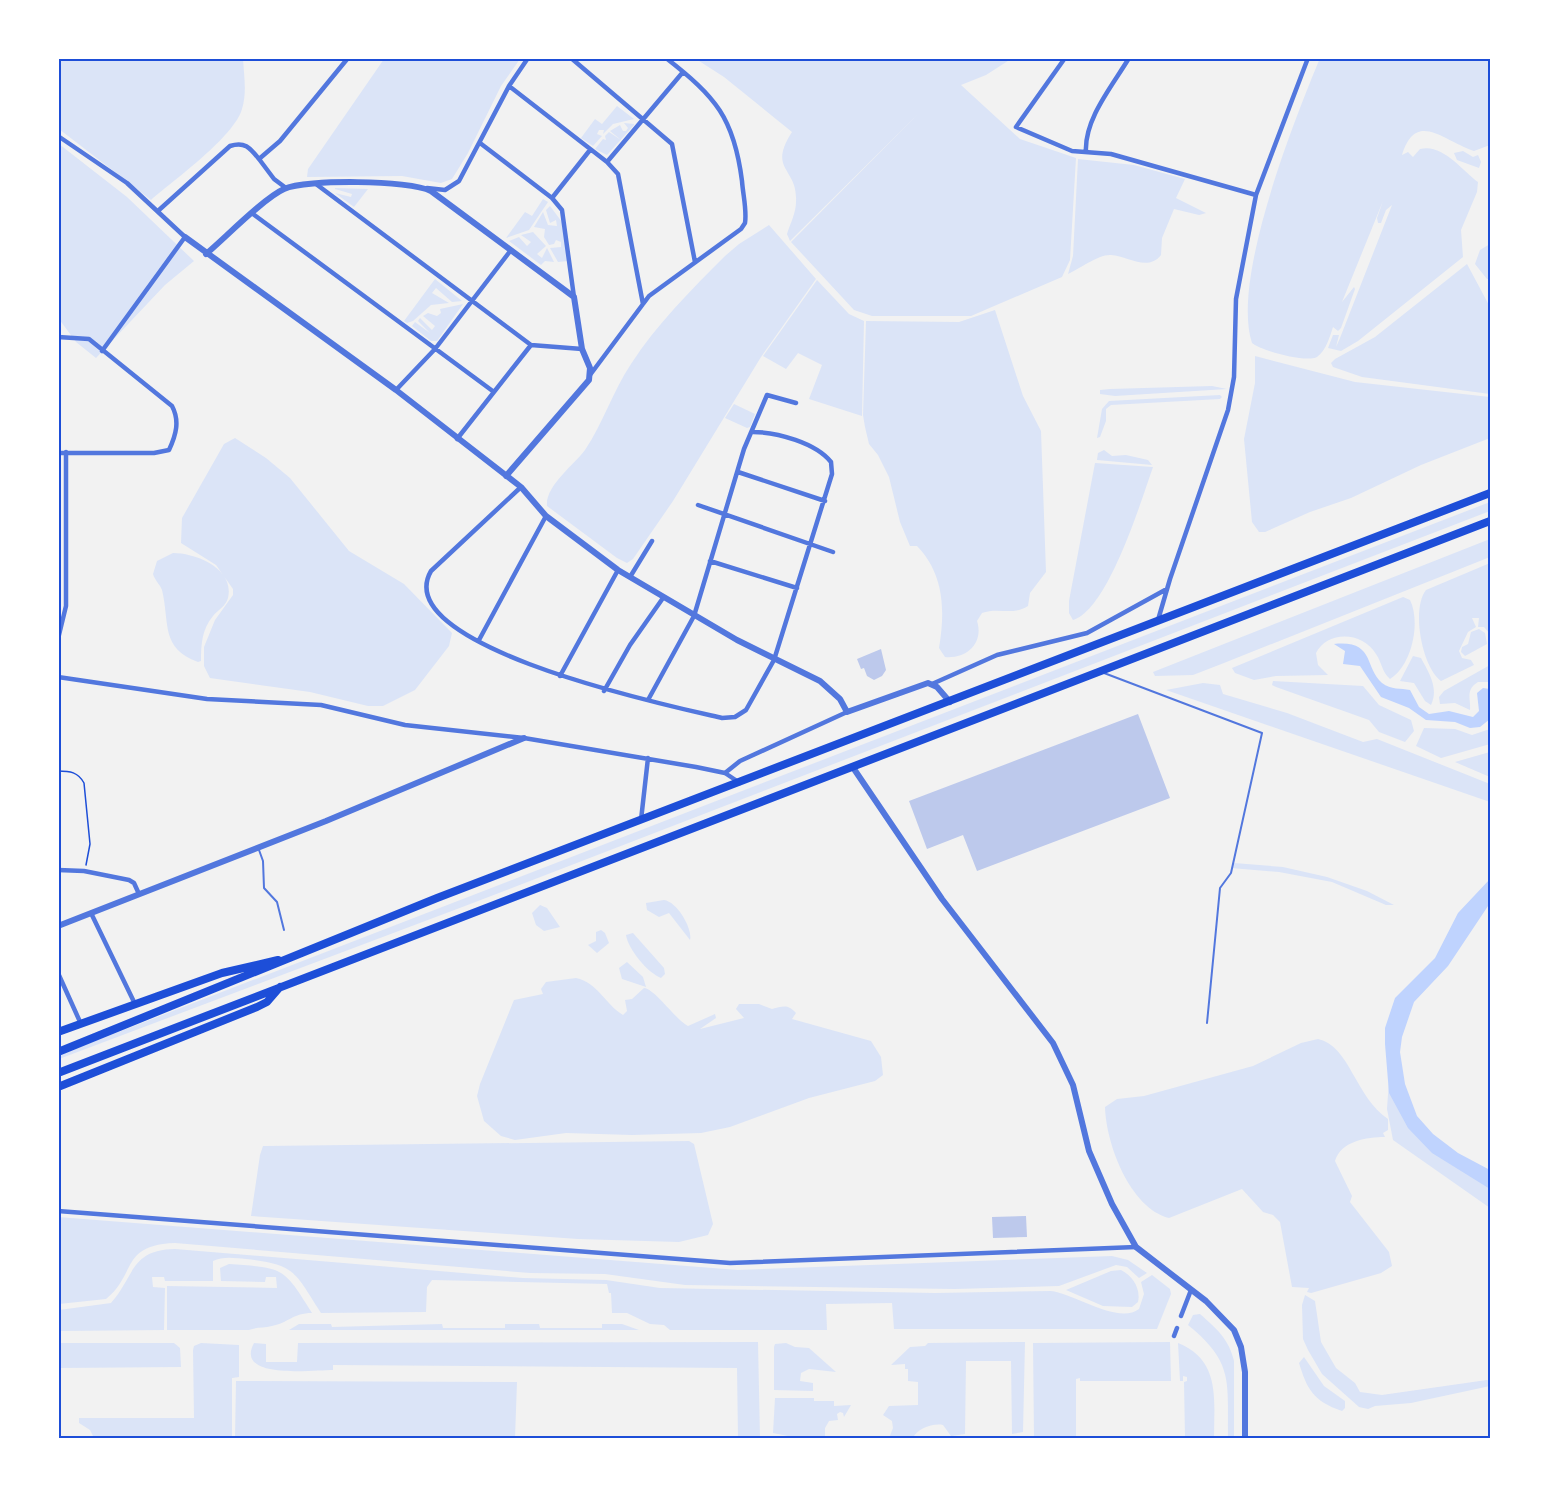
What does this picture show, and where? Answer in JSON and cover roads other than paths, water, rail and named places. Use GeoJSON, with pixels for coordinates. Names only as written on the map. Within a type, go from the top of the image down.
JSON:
{"type":"FeatureCollection","features":[{"type":"Feature","properties":{"kind":"highway"},"geometry":{"type":"LineString","coordinates":[[58,1052],[297,957],[437,898],[1491,493]]}},
{"type":"Feature","properties":{"kind":"highway"},"geometry":{"type":"LineString","coordinates":[[58,1073],[1491,521]]}},
{"type":"Feature","properties":{"kind":"highway"},"geometry":{"type":"LineString","coordinates":[[58,1032],[222,973],[297,957]]}},
{"type":"Feature","properties":{"kind":"highway"},"geometry":{"type":"LineString","coordinates":[[58,1086],[256,1007],[267,1002],[281,986]]}},
{"type":"Feature","properties":{"kind":"street"},"geometry":{"type":"LineString","coordinates":[[259,159],[280,141],[348,58]]}},
{"type":"Feature","properties":{"kind":"street"},"geometry":{"type":"LineString","coordinates":[[206,254],[286,188],[316,184],[404,184],[445,190],[456,184],[509,86],[528,58]]}},
{"type":"Feature","properties":{"kind":"street"},"geometry":{"type":"LineString","coordinates":[[572,58],[675,149],[695,262]]}},
{"type":"Feature","properties":{"kind":"street"},"geometry":{"type":"LineString","coordinates":[[506,476],[590,375],[643,304],[662,284],[741,229],[746,218],[735,142],[714,101],[666,58]]}},
{"type":"Feature","properties":{"kind":"street"},"geometry":{"type":"LineString","coordinates":[[1065,58],[1016,127],[1063,148],[1111,154],[1256,195]]}},
{"type":"Feature","properties":{"kind":"street"},"geometry":{"type":"LineString","coordinates":[[1086,152],[1087,137],[1096,114],[1129,58]]}},
{"type":"Feature","properties":{"kind":"street"},"geometry":{"type":"LineString","coordinates":[[1158,620],[1228,410],[1234,377],[1236,299],[1256,195],[1308,58]]}},
{"type":"Feature","properties":{"kind":"street"},"geometry":{"type":"LineString","coordinates":[[607,162],[683,72]]}},
{"type":"Feature","properties":{"kind":"street"},"geometry":{"type":"LineString","coordinates":[[509,86],[607,162],[620,180],[643,304]]}},
{"type":"Feature","properties":{"kind":"street"},"geometry":{"type":"LineString","coordinates":[[58,136],[127,183],[206,254],[396,390],[457,440],[521,487],[546,516],[618,570],[694,616],[774,660],[820,681],[840,699],[847,712]]}},
{"type":"Feature","properties":{"kind":"street"},"geometry":{"type":"LineString","coordinates":[[480,143],[552,198],[564,216],[582,348],[590,368],[590,375]]}},
{"type":"Feature","properties":{"kind":"street"},"geometry":{"type":"LineString","coordinates":[[159,210],[230,146],[243,144],[259,159],[274,179],[286,188]]}},
{"type":"Feature","properties":{"kind":"street"},"geometry":{"type":"LineString","coordinates":[[552,198],[590,150]]}},
{"type":"Feature","properties":{"kind":"street"},"geometry":{"type":"LineString","coordinates":[[316,184],[531,345],[582,348]]}},
{"type":"Feature","properties":{"kind":"street"},"geometry":{"type":"LineString","coordinates":[[425,188],[574,297]]}},
{"type":"Feature","properties":{"kind":"street"},"geometry":{"type":"LineString","coordinates":[[253,214],[494,392]]}},
{"type":"Feature","properties":{"kind":"street"},"geometry":{"type":"LineString","coordinates":[[102,351],[185,237]]}},
{"type":"Feature","properties":{"kind":"street"},"geometry":{"type":"LineString","coordinates":[[396,390],[435,349],[511,250]]}},
{"type":"Feature","properties":{"kind":"street"},"geometry":{"type":"LineString","coordinates":[[58,337],[89,339],[172,406],[177,421],[169,450],[154,453],[58,453]]}},
{"type":"Feature","properties":{"kind":"street"},"geometry":{"type":"LineString","coordinates":[[457,440],[531,345]]}},
{"type":"Feature","properties":{"kind":"street"},"geometry":{"type":"LineString","coordinates":[[648,700],[694,616],[746,443],[753,432],[766,395],[796,403]]}},
{"type":"Feature","properties":{"kind":"street"},"geometry":{"type":"LineString","coordinates":[[521,487],[431,571],[425,583],[426,594],[443,619],[479,640],[560,676],[604,691],[722,718],[735,717],[750,704],[774,660],[812,545],[833,468],[827,457],[806,446],[781,437],[753,432]]}},
{"type":"Feature","properties":{"kind":"street"},"geometry":{"type":"LineString","coordinates":[[58,639],[66,606],[66,452]]}},
{"type":"Feature","properties":{"kind":"street"},"geometry":{"type":"LineString","coordinates":[[738,472],[825,501]]}},
{"type":"Feature","properties":{"kind":"street"},"geometry":{"type":"LineString","coordinates":[[698,505],[833,552]]}},
{"type":"Feature","properties":{"kind":"street"},"geometry":{"type":"LineString","coordinates":[[479,640],[546,516]]}},
{"type":"Feature","properties":{"kind":"street"},"geometry":{"type":"LineString","coordinates":[[630,578],[652,542]]}},
{"type":"Feature","properties":{"kind":"street"},"geometry":{"type":"LineString","coordinates":[[710,561],[797,588]]}},
{"type":"Feature","properties":{"kind":"street"},"geometry":{"type":"LineString","coordinates":[[560,676],[618,570]]}},
{"type":"Feature","properties":{"kind":"street"},"geometry":{"type":"LineString","coordinates":[[725,773],[740,761],[847,712],[920,684],[932,684],[997,655],[1087,633],[1161,594],[1167,588]]}},
{"type":"Feature","properties":{"kind":"street"},"geometry":{"type":"LineString","coordinates":[[604,691],[630,645],[663,598]]}},
{"type":"Feature","properties":{"kind":"street"},"geometry":{"type":"LineString","coordinates":[[58,677],[207,699],[321,705],[405,725],[524,738],[648,758],[725,773],[740,783]]}},
{"type":"Feature","properties":{"kind":"street"},"geometry":{"type":"LineString","coordinates":[[932,684],[950,702]]}},
{"type":"Feature","properties":{"kind":"street"},"geometry":{"type":"LineString","coordinates":[[58,926],[524,738]]}},
{"type":"Feature","properties":{"kind":"street"},"geometry":{"type":"LineString","coordinates":[[641,820],[648,758]]}},
{"type":"Feature","properties":{"kind":"street"},"geometry":{"type":"LineString","coordinates":[[854,768],[942,899],[1053,1043],[1076,1093],[1089,1151],[1116,1212],[1136,1247],[1221,1314],[1238,1338],[1245,1372],[1245,1438]]}},
{"type":"Feature","properties":{"kind":"street"},"geometry":{"type":"LineString","coordinates":[[58,870],[84,871],[129,880],[134,883],[139,894]]}},
{"type":"Feature","properties":{"kind":"street"},"geometry":{"type":"LineString","coordinates":[[91,913],[135,1004]]}},
{"type":"Feature","properties":{"kind":"street"},"geometry":{"type":"LineString","coordinates":[[58,973],[81,1024]]}},
{"type":"Feature","properties":{"kind":"street"},"geometry":{"type":"LineString","coordinates":[[58,1211],[730,1263],[1136,1247]]}},
{"type":"Feature","properties":{"kind":"street"},"geometry":{"type":"LineString","coordinates":[[1182,1316],[1191,1290]]}},
{"type":"Feature","properties":{"kind":"street"},"geometry":{"type":"LineString","coordinates":[[1174,1336],[1177,1328]]}},
{"type":"Feature","properties":{"kind":"lane"},"geometry":{"type":"LineString","coordinates":[[1101,672],[1262,733],[1231,873],[1220,888],[1207,1023]]}},
{"type":"Feature","properties":{"kind":"lane"},"geometry":{"type":"LineString","coordinates":[[258,847],[263,861],[264,888],[277,902],[284,930]]}},
{"type":"Feature","properties":{"kind":"water"},"geometry":{"type":"Polygon","coordinates":[[[1334,644],[1347,644],[1362,650],[1376,677],[1382,683],[1392,688],[1410,690],[1419,707],[1429,714],[1449,711],[1473,717],[1479,711],[1477,693],[1483,688],[1490,689],[1490,719],[1480,727],[1470,728],[1455,722],[1426,720],[1409,708],[1381,697],[1360,666],[1343,664],[1345,651],[1334,644]]]}},
{"type":"Feature","properties":{"kind":"water"},"geometry":{"type":"Polygon","coordinates":[[[1490,879],[1490,903],[1448,966],[1414,1002],[1402,1037],[1400,1052],[1405,1084],[1417,1116],[1433,1134],[1458,1153],[1490,1170],[1490,1189],[1432,1153],[1408,1128],[1389,1093],[1385,1028],[1395,998],[1435,958],[1458,913],[1490,879]]]}}]}
